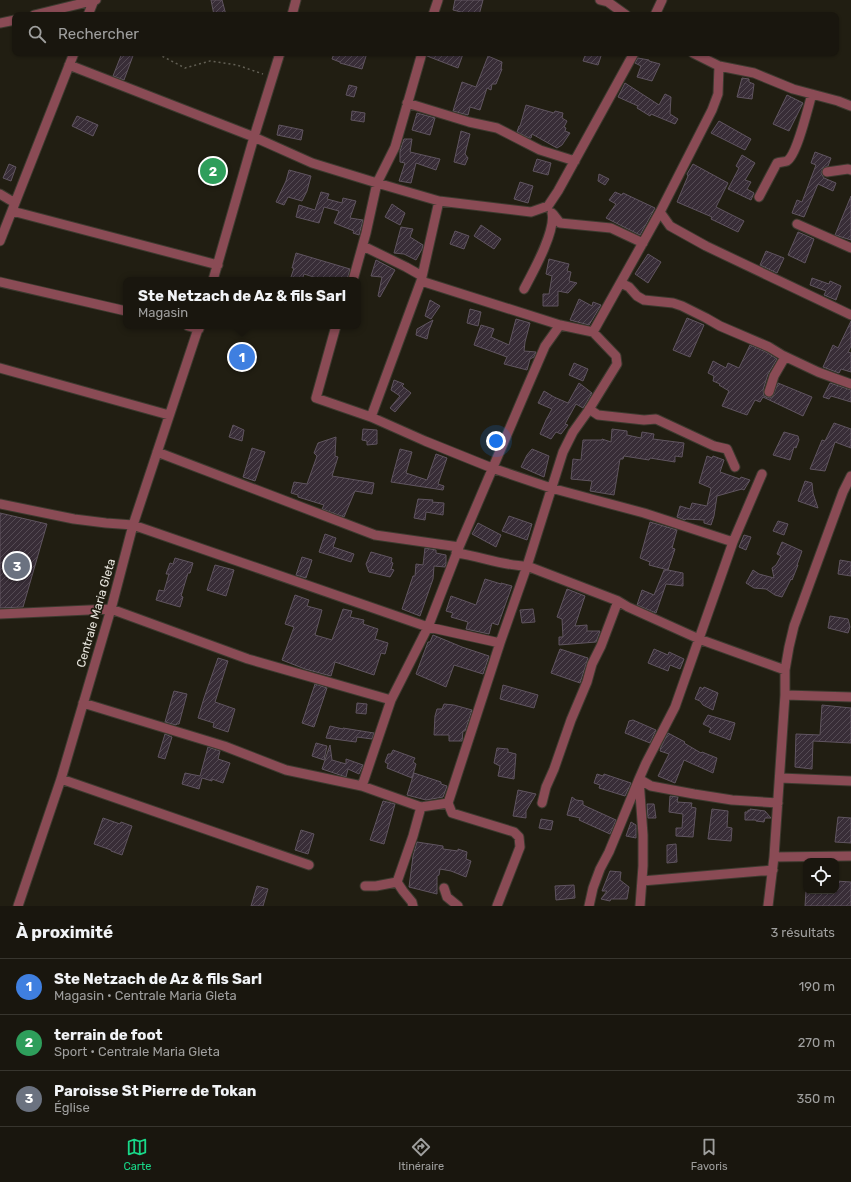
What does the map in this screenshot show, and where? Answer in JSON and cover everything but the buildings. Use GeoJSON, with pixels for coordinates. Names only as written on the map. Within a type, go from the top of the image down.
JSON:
{"type":"FeatureCollection","features":[{"type":"Feature","properties":{"kind":"street"},"geometry":{"type":"LineString","coordinates":[[46,12],[94,0]]}},
{"type":"Feature","properties":{"kind":"street"},"geometry":{"type":"LineString","coordinates":[[89,12],[94,0]]}},
{"type":"Feature","properties":{"kind":"street"},"geometry":{"type":"LineString","coordinates":[[293,12],[296,0]]}},
{"type":"Feature","properties":{"kind":"street"},"geometry":{"type":"LineString","coordinates":[[434,12],[438,0]]}},
{"type":"Feature","properties":{"kind":"street"},"geometry":{"type":"LineString","coordinates":[[600,0],[608,2],[622,12]]}},
{"type":"Feature","properties":{"kind":"street"},"geometry":{"type":"LineString","coordinates":[[656,12],[662,0]]}},
{"type":"Feature","properties":{"kind":"street"},"geometry":{"type":"LineString","coordinates":[[0,23],[12,21]]}},
{"type":"Feature","properties":{"kind":"street"},"geometry":{"type":"LineString","coordinates":[[0,241],[73,56]]}},
{"type":"Feature","properties":{"kind":"street"},"geometry":{"type":"LineString","coordinates":[[214,277],[254,137],[279,56]]}},
{"type":"Feature","properties":{"kind":"street"},"geometry":{"type":"LineString","coordinates":[[354,277],[363,246],[377,183],[395,148],[421,56]]}},
{"type":"Feature","properties":{"kind":"street"},"geometry":{"type":"LineString","coordinates":[[524,289],[544,248],[552,225],[551,210],[575,160],[632,56]]}},
{"type":"Feature","properties":{"kind":"street"},"geometry":{"type":"LineString","coordinates":[[699,56],[719,66],[754,73],[793,89],[851,106]]}},
{"type":"Feature","properties":{"kind":"street"},"geometry":{"type":"LineString","coordinates":[[69,65],[254,137],[312,163],[377,183],[439,201],[531,212],[551,210]]}},
{"type":"Feature","properties":{"kind":"street"},"geometry":{"type":"LineString","coordinates":[[593,332],[606,306],[621,283],[660,212],[712,110],[718,94],[719,66]]}},
{"type":"Feature","properties":{"kind":"street"},"geometry":{"type":"LineString","coordinates":[[759,197],[777,163],[787,161],[793,153],[812,94]]}},
{"type":"Feature","properties":{"kind":"street"},"geometry":{"type":"LineString","coordinates":[[407,103],[469,122],[497,128],[540,150],[575,160]]}},
{"type":"Feature","properties":{"kind":"street"},"geometry":{"type":"LineString","coordinates":[[827,172],[848,169],[851,170]]}},
{"type":"Feature","properties":{"kind":"street"},"geometry":{"type":"LineString","coordinates":[[0,194],[14,207],[218,265]]}},
{"type":"Feature","properties":{"kind":"street"},"geometry":{"type":"LineString","coordinates":[[372,417],[422,279],[439,201]]}},
{"type":"Feature","properties":{"kind":"street"},"geometry":{"type":"LineString","coordinates":[[551,210],[560,223],[611,228],[643,243]]}},
{"type":"Feature","properties":{"kind":"street"},"geometry":{"type":"LineString","coordinates":[[660,212],[670,226],[682,234],[851,315]]}},
{"type":"Feature","properties":{"kind":"street"},"geometry":{"type":"LineString","coordinates":[[797,224],[851,248]]}},
{"type":"Feature","properties":{"kind":"street"},"geometry":{"type":"LineString","coordinates":[[363,246],[406,267],[422,279],[560,325],[593,332],[616,356],[617,364],[573,432],[563,452],[527,566],[500,643],[448,803],[452,812],[514,832],[519,837],[520,847],[497,906]]}},
{"type":"Feature","properties":{"kind":"street"},"geometry":{"type":"LineString","coordinates":[[0,282],[123,311]]}},
{"type":"Feature","properties":{"kind":"street"},"geometry":{"type":"LineString","coordinates":[[621,283],[629,287],[637,296],[644,300],[673,303],[682,306],[720,326],[769,347],[785,357],[818,372],[851,384]]}},
{"type":"Feature","properties":{"kind":"street"},"geometry":{"type":"LineString","coordinates":[[362,786],[391,700],[428,627],[457,550],[545,346],[560,325]]}},
{"type":"Feature","properties":{"kind":"street","name":"Centrale Maria Gleta"},"geometry":{"type":"LineString","coordinates":[[18,906],[61,778],[111,609],[133,525],[198,329]]}},
{"type":"Feature","properties":{"kind":"street"},"geometry":{"type":"LineString","coordinates":[[335,329],[316,398],[372,417],[425,441],[492,468],[551,488],[644,513],[733,542]]}},
{"type":"Feature","properties":{"kind":"street"},"geometry":{"type":"LineString","coordinates":[[769,392],[774,376],[785,357]]}},
{"type":"Feature","properties":{"kind":"street"},"geometry":{"type":"LineString","coordinates":[[0,368],[170,415]]}},
{"type":"Feature","properties":{"kind":"street"},"geometry":{"type":"LineString","coordinates":[[589,409],[598,415],[644,420],[656,419],[714,446],[727,449],[735,467]]}},
{"type":"Feature","properties":{"kind":"street"},"geometry":{"type":"LineString","coordinates":[[157,452],[375,535],[457,550],[470,555],[513,566],[527,566],[618,601],[699,639],[785,670]]}},
{"type":"Feature","properties":{"kind":"street"},"geometry":{"type":"LineString","coordinates":[[589,906],[593,888],[600,869],[612,845],[646,763],[675,707],[733,542],[762,474]]}},
{"type":"Feature","properties":{"kind":"street"},"geometry":{"type":"LineString","coordinates":[[768,906],[774,857],[780,778],[785,670],[789,647],[794,626],[847,492],[851,476]]}},
{"type":"Feature","properties":{"kind":"street"},"geometry":{"type":"LineString","coordinates":[[0,504],[74,519],[133,525],[428,627],[500,643]]}},
{"type":"Feature","properties":{"kind":"street"},"geometry":{"type":"LineString","coordinates":[[542,803],[546,787],[587,682],[592,664],[601,646],[618,601]]}},
{"type":"Feature","properties":{"kind":"street"},"geometry":{"type":"LineString","coordinates":[[0,614],[111,609],[248,659],[391,700]]}},
{"type":"Feature","properties":{"kind":"street"},"geometry":{"type":"LineString","coordinates":[[785,695],[851,697]]}},
{"type":"Feature","properties":{"kind":"street"},"geometry":{"type":"LineString","coordinates":[[83,703],[224,746],[286,770],[362,786],[421,807],[448,803]]}},
{"type":"Feature","properties":{"kind":"street"},"geometry":{"type":"LineString","coordinates":[[61,778],[309,865]]}},
{"type":"Feature","properties":{"kind":"street"},"geometry":{"type":"LineString","coordinates":[[780,778],[851,781]]}},
{"type":"Feature","properties":{"kind":"street"},"geometry":{"type":"LineString","coordinates":[[639,780],[651,786],[694,794],[732,800],[778,803]]}},
{"type":"Feature","properties":{"kind":"street"},"geometry":{"type":"LineString","coordinates":[[639,780],[643,835],[643,866],[640,906]]}},
{"type":"Feature","properties":{"kind":"street"},"geometry":{"type":"LineString","coordinates":[[397,882],[413,836],[421,807]]}},
{"type":"Feature","properties":{"kind":"street"},"geometry":{"type":"LineString","coordinates":[[774,857],[851,856]]}},
{"type":"Feature","properties":{"kind":"street"},"geometry":{"type":"LineString","coordinates":[[642,881],[772,870]]}},
{"type":"Feature","properties":{"kind":"street"},"geometry":{"type":"LineString","coordinates":[[365,886],[376,886],[397,882]]}},
{"type":"Feature","properties":{"kind":"street"},"geometry":{"type":"LineString","coordinates":[[397,882],[412,902],[413,906]]}},
{"type":"Feature","properties":{"kind":"street"},"geometry":{"type":"LineString","coordinates":[[444,888],[447,897],[458,906]]}},
{"type":"Feature","properties":{"kind":"path"},"geometry":{"type":"LineString","coordinates":[[162,56],[185,68],[210,61],[237,65],[273,77]]}},
{"type":"Feature","properties":{"kind":"place","name":"terrain de foot"},"geometry":{"type":"Point","coordinates":[213,171]}},
{"type":"Feature","properties":{"kind":"place","name":"Ste Netzach de Az & fils Sarl"},"geometry":{"type":"Point","coordinates":[242,357]}},
{"type":"Feature","properties":{"kind":"place","name":"Paroisse St Pierre de Tokan"},"geometry":{"type":"Point","coordinates":[17,566]}}]}
